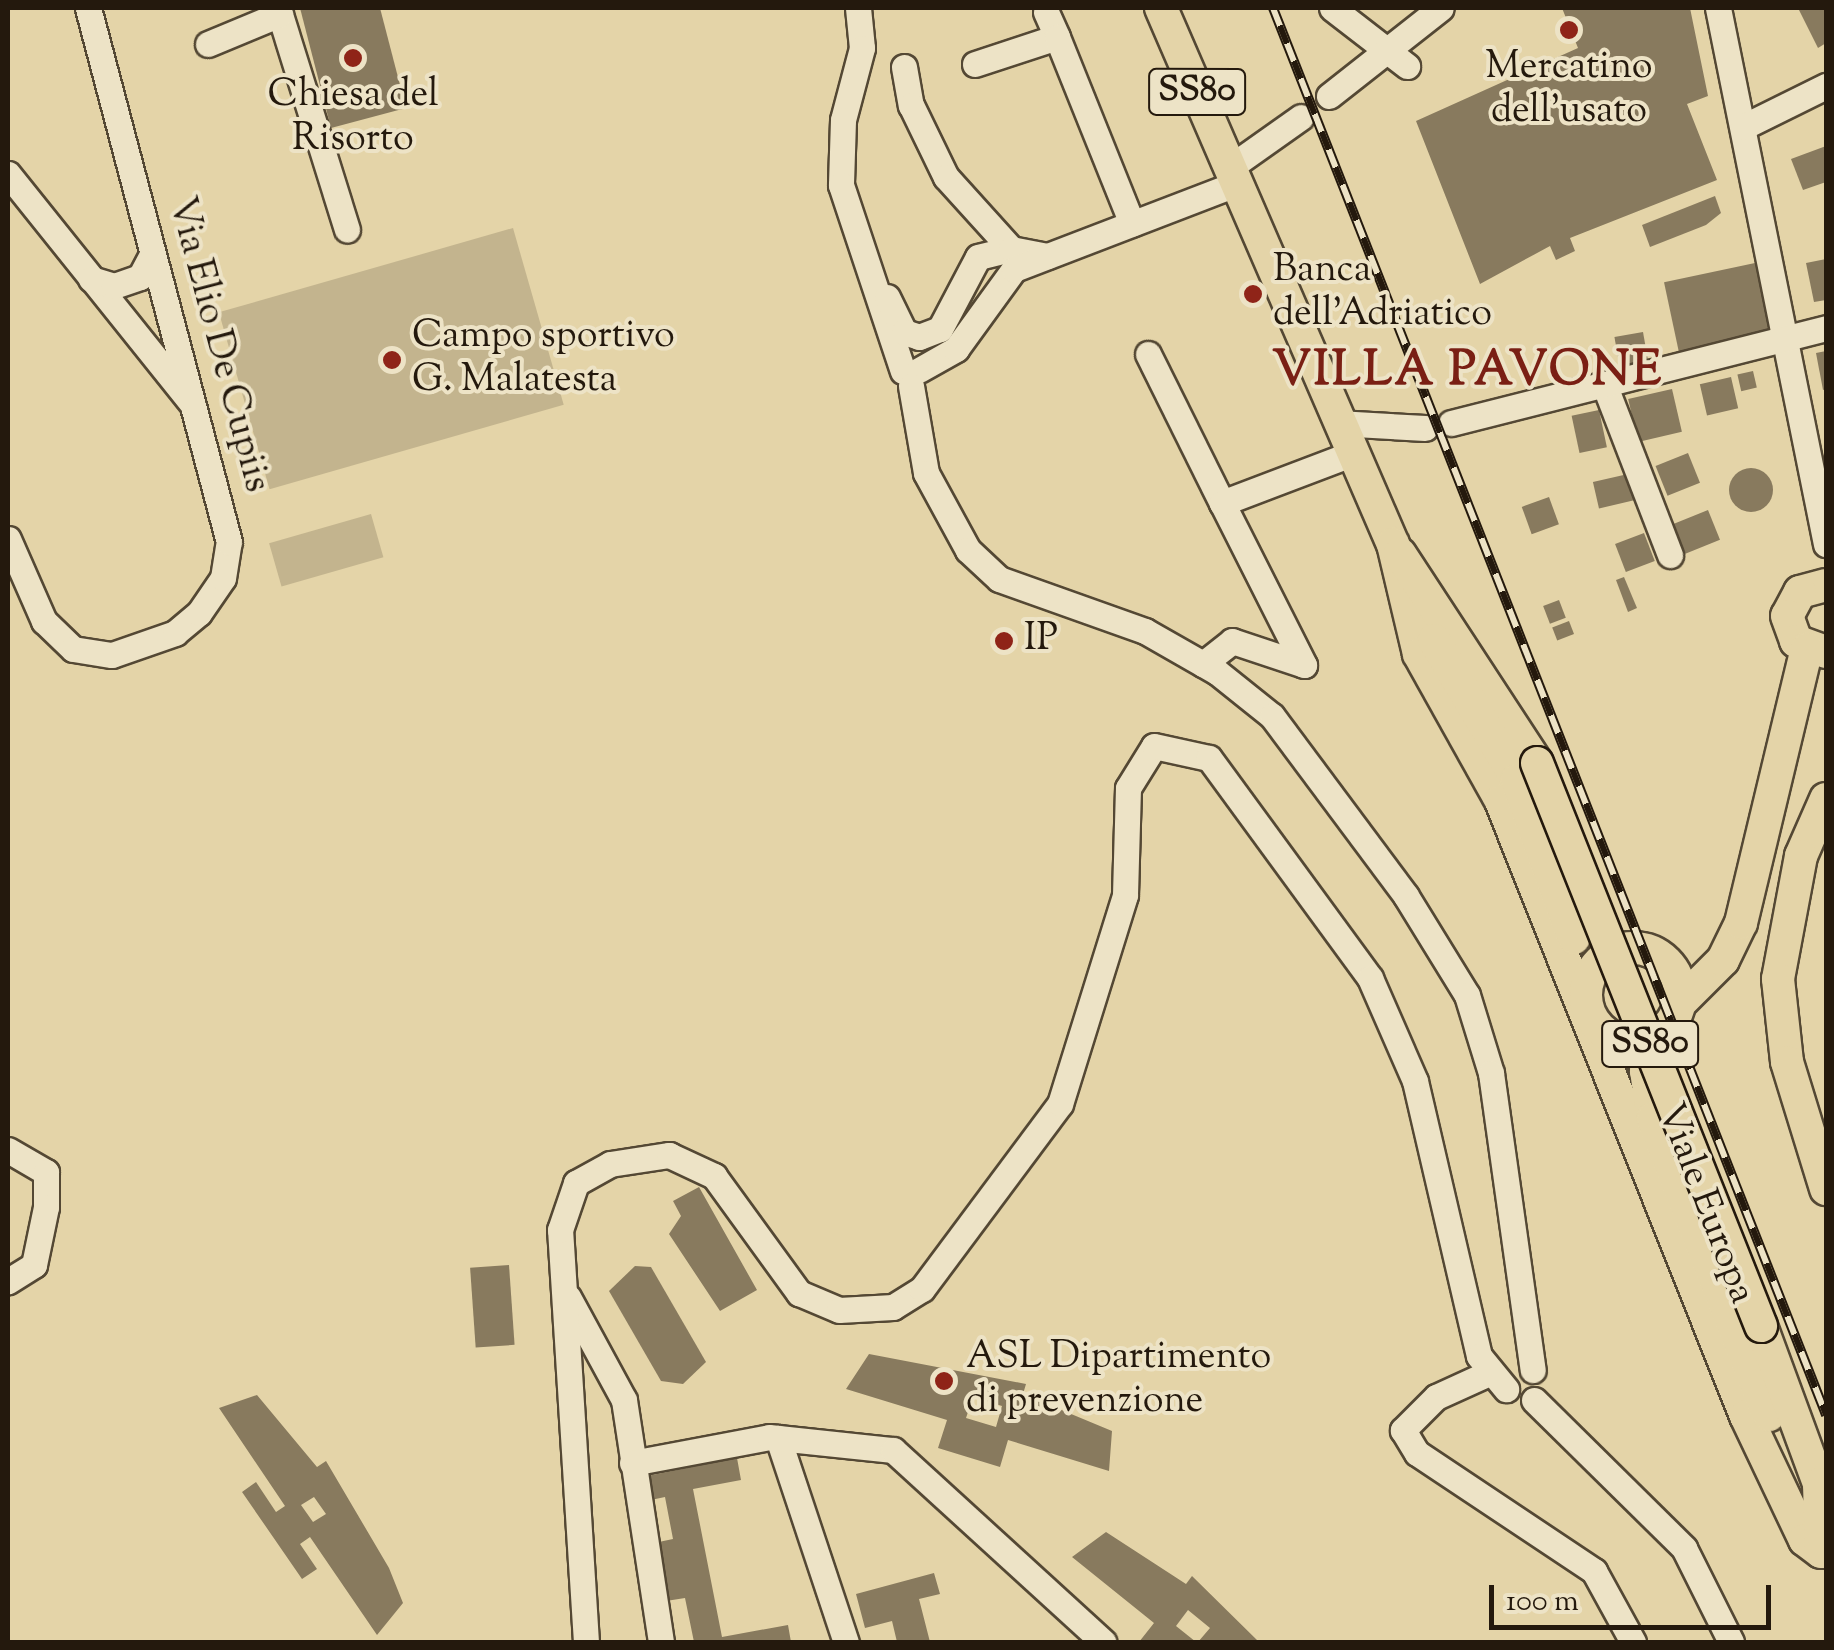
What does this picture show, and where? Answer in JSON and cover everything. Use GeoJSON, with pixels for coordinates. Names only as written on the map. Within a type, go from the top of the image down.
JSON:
{"type":"FeatureCollection","features":[{"type":"Feature","properties":{"kind":"main road","name":"SS80"},"geometry":{"type":"LineString","coordinates":[[1161,8],[1232,176]]}},
{"type":"Feature","properties":{"kind":"main road","name":"Viale Europa"},"geometry":{"type":"LineString","coordinates":[[1232,176],[1336,423],[1434,638],[1517,780],[1563,895],[1588,981]]}},
{"type":"Feature","properties":{"kind":"main road","name":"Viale Europa"},"geometry":{"type":"LineString","coordinates":[[1393,544],[1537,763],[1761,1326],[1819,1484],[1824,1562]]}},
{"type":"Feature","properties":{"kind":"main road","name":"Viale Europa"},"geometry":{"type":"LineString","coordinates":[[1393,544],[1419,654],[1501,801],[1746,1416],[1805,1540],[1824,1562]]}},
{"type":"Feature","properties":{"kind":"main road"},"geometry":{"type":"LineString","coordinates":[[1679,1004],[1731,941],[1817,651],[1792,636],[1788,609],[1805,588],[1826,584]]}},
{"type":"Feature","properties":{"kind":"main road"},"geometry":{"type":"LineString","coordinates":[[1826,799],[1802,856],[1778,979],[1787,1062],[1826,1188]]}},
{"type":"Feature","properties":{"kind":"main road","name":"Viale Europa"},"geometry":{"type":"LineString","coordinates":[[1563,895],[1624,949]]}},
{"type":"Feature","properties":{"kind":"main road"},"geometry":{"type":"LineString","coordinates":[[1666,962],[1731,941]]}},
{"type":"Feature","properties":{"kind":"main road","name":"SS80"},"geometry":{"type":"LineString","coordinates":[[1624,949],[1666,962],[1679,1004],[1653,1038],[1608,1036],[1588,1012],[1588,981],[1624,949]]}},
{"type":"Feature","properties":{"kind":"main road","name":"Viale Europa"},"geometry":{"type":"LineString","coordinates":[[1608,1036],[1653,1118],[1824,1562]]}},
{"type":"Feature","properties":{"kind":"main road","name":"Viale Europa"},"geometry":{"type":"LineString","coordinates":[[1653,1038],[1646,1071],[1653,1118]]}},
{"type":"Feature","properties":{"kind":"street","name":"Via Elio De Cupiis"},"geometry":{"type":"LineString","coordinates":[[8,539],[44,622],[72,649],[112,655],[174,633],[223,578],[230,542],[199,412],[152,254],[88,8]]}},
{"type":"Feature","properties":{"kind":"street"},"geometry":{"type":"LineString","coordinates":[[858,8],[862,48],[841,132],[841,186],[911,376],[926,474],[968,550],[999,579],[1145,631],[1203,664],[1272,716],[1332,792],[1467,995],[1491,1073],[1533,1370],[1542,1385],[1534,1400]]}},
{"type":"Feature","properties":{"kind":"street"},"geometry":{"type":"LineString","coordinates":[[1332,8],[1398,58]]}},
{"type":"Feature","properties":{"kind":"street"},"geometry":{"type":"LineString","coordinates":[[1329,96],[1398,58],[1441,8]]}},
{"type":"Feature","properties":{"kind":"street"},"geometry":{"type":"LineString","coordinates":[[1718,8],[1826,544]]}},
{"type":"Feature","properties":{"kind":"street"},"geometry":{"type":"LineString","coordinates":[[208,44],[279,11],[347,229]]}},
{"type":"Feature","properties":{"kind":"street"},"geometry":{"type":"LineString","coordinates":[[1046,12],[1132,224]]}},
{"type":"Feature","properties":{"kind":"street"},"geometry":{"type":"LineString","coordinates":[[974,64],[1057,36]]}},
{"type":"Feature","properties":{"kind":"street"},"geometry":{"type":"LineString","coordinates":[[904,67],[946,177],[1011,249]]}},
{"type":"Feature","properties":{"kind":"street"},"geometry":{"type":"LineString","coordinates":[[1743,127],[1826,86]]}},
{"type":"Feature","properties":{"kind":"street"},"geometry":{"type":"LineString","coordinates":[[911,376],[956,349],[1014,269],[1132,224],[1232,176],[1301,117]]}},
{"type":"Feature","properties":{"kind":"street"},"geometry":{"type":"LineString","coordinates":[[8,174],[199,412]]}},
{"type":"Feature","properties":{"kind":"street"},"geometry":{"type":"LineString","coordinates":[[841,186],[904,332],[940,329],[978,257],[1011,249],[1052,256]]}},
{"type":"Feature","properties":{"kind":"street"},"geometry":{"type":"LineString","coordinates":[[91,279],[114,286],[140,277],[152,254]]}},
{"type":"Feature","properties":{"kind":"street"},"geometry":{"type":"LineString","coordinates":[[1451,423],[1606,390],[1826,328]]}},
{"type":"Feature","properties":{"kind":"street"},"geometry":{"type":"LineString","coordinates":[[1148,354],[1304,666],[1232,641],[1203,664]]}},
{"type":"Feature","properties":{"kind":"street"},"geometry":{"type":"LineString","coordinates":[[1606,390],[1670,555]]}},
{"type":"Feature","properties":{"kind":"street"},"geometry":{"type":"LineString","coordinates":[[1336,423],[1425,428]]}},
{"type":"Feature","properties":{"kind":"street"},"geometry":{"type":"LineString","coordinates":[[1222,503],[1351,454]]}},
{"type":"Feature","properties":{"kind":"street"},"geometry":{"type":"LineString","coordinates":[[1826,574],[1826,584]]}},
{"type":"Feature","properties":{"kind":"street"},"geometry":{"type":"LineString","coordinates":[[586,1642],[560,1230],[576,1182],[610,1164],[669,1154],[714,1176],[800,1293],[839,1310],[893,1307],[922,1290],[1060,1104],[1125,894],[1133,776],[1154,746],[1182,746],[1210,758],[1370,978],[1415,1082],[1472,1333],[1499,1380],[1517,1402],[1534,1400]]}},
{"type":"Feature","properties":{"kind":"street"},"geometry":{"type":"LineString","coordinates":[[8,1150],[46,1172],[46,1208],[34,1265],[8,1281]]}},
{"type":"Feature","properties":{"kind":"street"},"geometry":{"type":"LineString","coordinates":[[563,1288],[624,1400],[661,1642]]}},
{"type":"Feature","properties":{"kind":"street"},"geometry":{"type":"LineString","coordinates":[[1533,1370],[1516,1369],[1499,1380],[1436,1397],[1403,1430],[1417,1454],[1594,1571],[1633,1642]]}},
{"type":"Feature","properties":{"kind":"street"},"geometry":{"type":"LineString","coordinates":[[1534,1400],[1684,1548],[1732,1642]]}},
{"type":"Feature","properties":{"kind":"street"},"geometry":{"type":"LineString","coordinates":[[632,1463],[778,1438],[894,1450],[1103,1642]]}},
{"type":"Feature","properties":{"kind":"street"},"geometry":{"type":"LineString","coordinates":[[778,1438],[846,1642]]}},
{"type":"Feature","properties":{"kind":"shaded area","name":"Campo sportivo G. Malatesta"},"geometry":{"type":"Polygon","coordinates":[[[513,228],[564,405],[270,489],[219,312],[513,228]]]}},
{"type":"Feature","properties":{"kind":"shaded area"},"geometry":{"type":"Polygon","coordinates":[[[371,514],[383,557],[282,586],[269,543],[371,514]]]}},
{"type":"Feature","properties":{"kind":"building","name":"Chiesa del Risorto"},"geometry":{"type":"Polygon","coordinates":[[[300,8],[380,8],[406,108],[331,128],[300,8]]]}},
{"type":"Feature","properties":{"kind":"building"},"geometry":{"type":"Polygon","coordinates":[[[1562,8],[1690,8],[1708,96],[1687,104],[1717,180],[1570,238],[1575,251],[1556,260],[1550,246],[1480,284],[1416,121],[1578,48],[1562,8]]]}},
{"type":"Feature","properties":{"kind":"building"},"geometry":{"type":"Polygon","coordinates":[[[1798,8],[1826,8],[1826,43],[1818,48],[1798,8]]]}},
{"type":"Feature","properties":{"kind":"building"},"geometry":{"type":"Polygon","coordinates":[[[1826,146],[1826,182],[1803,190],[1791,159],[1826,146]]]}},
{"type":"Feature","properties":{"kind":"building"},"geometry":{"type":"Polygon","coordinates":[[[1715,196],[1721,213],[1706,225],[1650,247],[1642,225],[1715,196]]]}},
{"type":"Feature","properties":{"kind":"building"},"geometry":{"type":"Polygon","coordinates":[[[1826,259],[1826,300],[1814,302],[1806,263],[1826,259]]]}},
{"type":"Feature","properties":{"kind":"building"},"geometry":{"type":"Polygon","coordinates":[[[1755,263],[1771,340],[1680,360],[1664,282],[1755,263]]]}},
{"type":"Feature","properties":{"kind":"building"},"geometry":{"type":"Polygon","coordinates":[[[1643,332],[1649,365],[1620,371],[1614,337],[1643,332]]]}},
{"type":"Feature","properties":{"kind":"building"},"geometry":{"type":"Polygon","coordinates":[[[1826,351],[1826,389],[1823,390],[1816,353],[1826,351]]]}},
{"type":"Feature","properties":{"kind":"building"},"geometry":{"type":"Polygon","coordinates":[[[1753,371],[1757,388],[1741,391],[1737,375],[1753,371]]]}},
{"type":"Feature","properties":{"kind":"building"},"geometry":{"type":"Polygon","coordinates":[[[1731,377],[1738,408],[1707,415],[1700,384],[1731,377]]]}},
{"type":"Feature","properties":{"kind":"building"},"geometry":{"type":"Polygon","coordinates":[[[1672,389],[1682,432],[1638,442],[1628,399],[1672,389]]]}},
{"type":"Feature","properties":{"kind":"building"},"geometry":{"type":"Polygon","coordinates":[[[1599,410],[1607,447],[1580,453],[1572,416],[1599,410]]]}},
{"type":"Feature","properties":{"kind":"building"},"geometry":{"type":"Polygon","coordinates":[[[1688,453],[1700,483],[1668,496],[1656,466],[1688,453]]]}},
{"type":"Feature","properties":{"kind":"building"},"geometry":{"type":"Polygon","coordinates":[[[1751,468],[1767,474],[1773,490],[1767,506],[1751,512],[1735,506],[1729,490],[1735,474],[1751,468]]]}},
{"type":"Feature","properties":{"kind":"building"},"geometry":{"type":"Polygon","coordinates":[[[1628,474],[1634,500],[1599,508],[1593,482],[1628,474]]]}},
{"type":"Feature","properties":{"kind":"building"},"geometry":{"type":"Polygon","coordinates":[[[1549,497],[1559,524],[1532,534],[1522,507],[1549,497]]]}},
{"type":"Feature","properties":{"kind":"building"},"geometry":{"type":"Polygon","coordinates":[[[1708,510],[1720,540],[1681,555],[1669,526],[1708,510]]]}},
{"type":"Feature","properties":{"kind":"building"},"geometry":{"type":"Polygon","coordinates":[[[1644,533],[1655,561],[1626,572],[1615,544],[1644,533]]]}},
{"type":"Feature","properties":{"kind":"building"},"geometry":{"type":"Polygon","coordinates":[[[1624,577],[1637,608],[1628,612],[1616,580],[1624,577]]]}},
{"type":"Feature","properties":{"kind":"building"},"geometry":{"type":"Polygon","coordinates":[[[1559,600],[1566,618],[1550,624],[1543,606],[1559,600]]]}},
{"type":"Feature","properties":{"kind":"building"},"geometry":{"type":"Polygon","coordinates":[[[1569,621],[1574,634],[1557,641],[1552,627],[1569,621]]]}},
{"type":"Feature","properties":{"kind":"building"},"geometry":{"type":"Polygon","coordinates":[[[699,1187],[757,1290],[720,1311],[669,1234],[681,1216],[673,1201],[699,1187]]]}},
{"type":"Feature","properties":{"kind":"building"},"geometry":{"type":"Polygon","coordinates":[[[509,1265],[515,1345],[476,1348],[470,1268],[509,1265]]]}},
{"type":"Feature","properties":{"kind":"building"},"geometry":{"type":"Polygon","coordinates":[[[635,1266],[651,1267],[706,1362],[683,1384],[661,1381],[609,1291],[635,1266]]]}},
{"type":"Feature","properties":{"kind":"building"},"geometry":{"type":"Polygon","coordinates":[[[869,1354],[1026,1384],[1023,1394],[1112,1431],[1109,1471],[1008,1440],[1000,1467],[938,1448],[947,1420],[846,1389],[869,1354]],[[973,1397],[966,1418],[996,1427],[1002,1406],[973,1397]]]}},
{"type":"Feature","properties":{"kind":"building"},"geometry":{"type":"Polygon","coordinates":[[[257,1395],[317,1467],[326,1461],[389,1568],[403,1603],[377,1635],[310,1537],[300,1544],[317,1569],[302,1579],[242,1492],[256,1482],[276,1512],[285,1506],[219,1408],[257,1395]],[[314,1497],[301,1505],[313,1522],[326,1514],[314,1497]]]}},
{"type":"Feature","properties":{"kind":"building"},"geometry":{"type":"Polygon","coordinates":[[[737,1458],[741,1480],[693,1489],[722,1637],[788,1625],[791,1642],[694,1642],[685,1598],[666,1601],[654,1543],[673,1539],[665,1497],[646,1501],[642,1477],[737,1458]]]}},
{"type":"Feature","properties":{"kind":"building"},"geometry":{"type":"Polygon","coordinates":[[[1106,1532],[1186,1584],[1192,1576],[1259,1642],[1198,1642],[1210,1628],[1188,1610],[1176,1626],[1196,1642],[1139,1642],[1154,1623],[1072,1557],[1106,1532]]]}},
{"type":"Feature","properties":{"kind":"building"},"geometry":{"type":"Polygon","coordinates":[[[934,1573],[940,1594],[919,1599],[930,1642],[897,1642],[892,1621],[865,1628],[856,1594],[934,1573]]]}},
{"type":"Feature","properties":{"kind":"railway"},"geometry":{"type":"LineString","coordinates":[[1273,8],[1826,1415]]}},
{"type":"Feature","properties":{"kind":"place","name":"Mercatino dell'usato"},"geometry":{"type":"Point","coordinates":[1569,30]}},
{"type":"Feature","properties":{"kind":"place","name":"Chiesa del Risorto"},"geometry":{"type":"Point","coordinates":[353,58]}},
{"type":"Feature","properties":{"kind":"place","name":"Banca dell'Adriatico"},"geometry":{"type":"Point","coordinates":[1253,294]}},
{"type":"Feature","properties":{"kind":"place","name":"Campo sportivo G. Malatesta"},"geometry":{"type":"Point","coordinates":[392,360]}},
{"type":"Feature","properties":{"kind":"place","name":"IP"},"geometry":{"type":"Point","coordinates":[1004,641]}},
{"type":"Feature","properties":{"kind":"place","name":"ASL Dipartimento di prevenzione"},"geometry":{"type":"Point","coordinates":[944,1381]}},
{"type":"Feature","properties":{"kind":"district","name":"VILLA PAVONE"},"geometry":{"type":"Point","coordinates":[1468,373]}}]}
